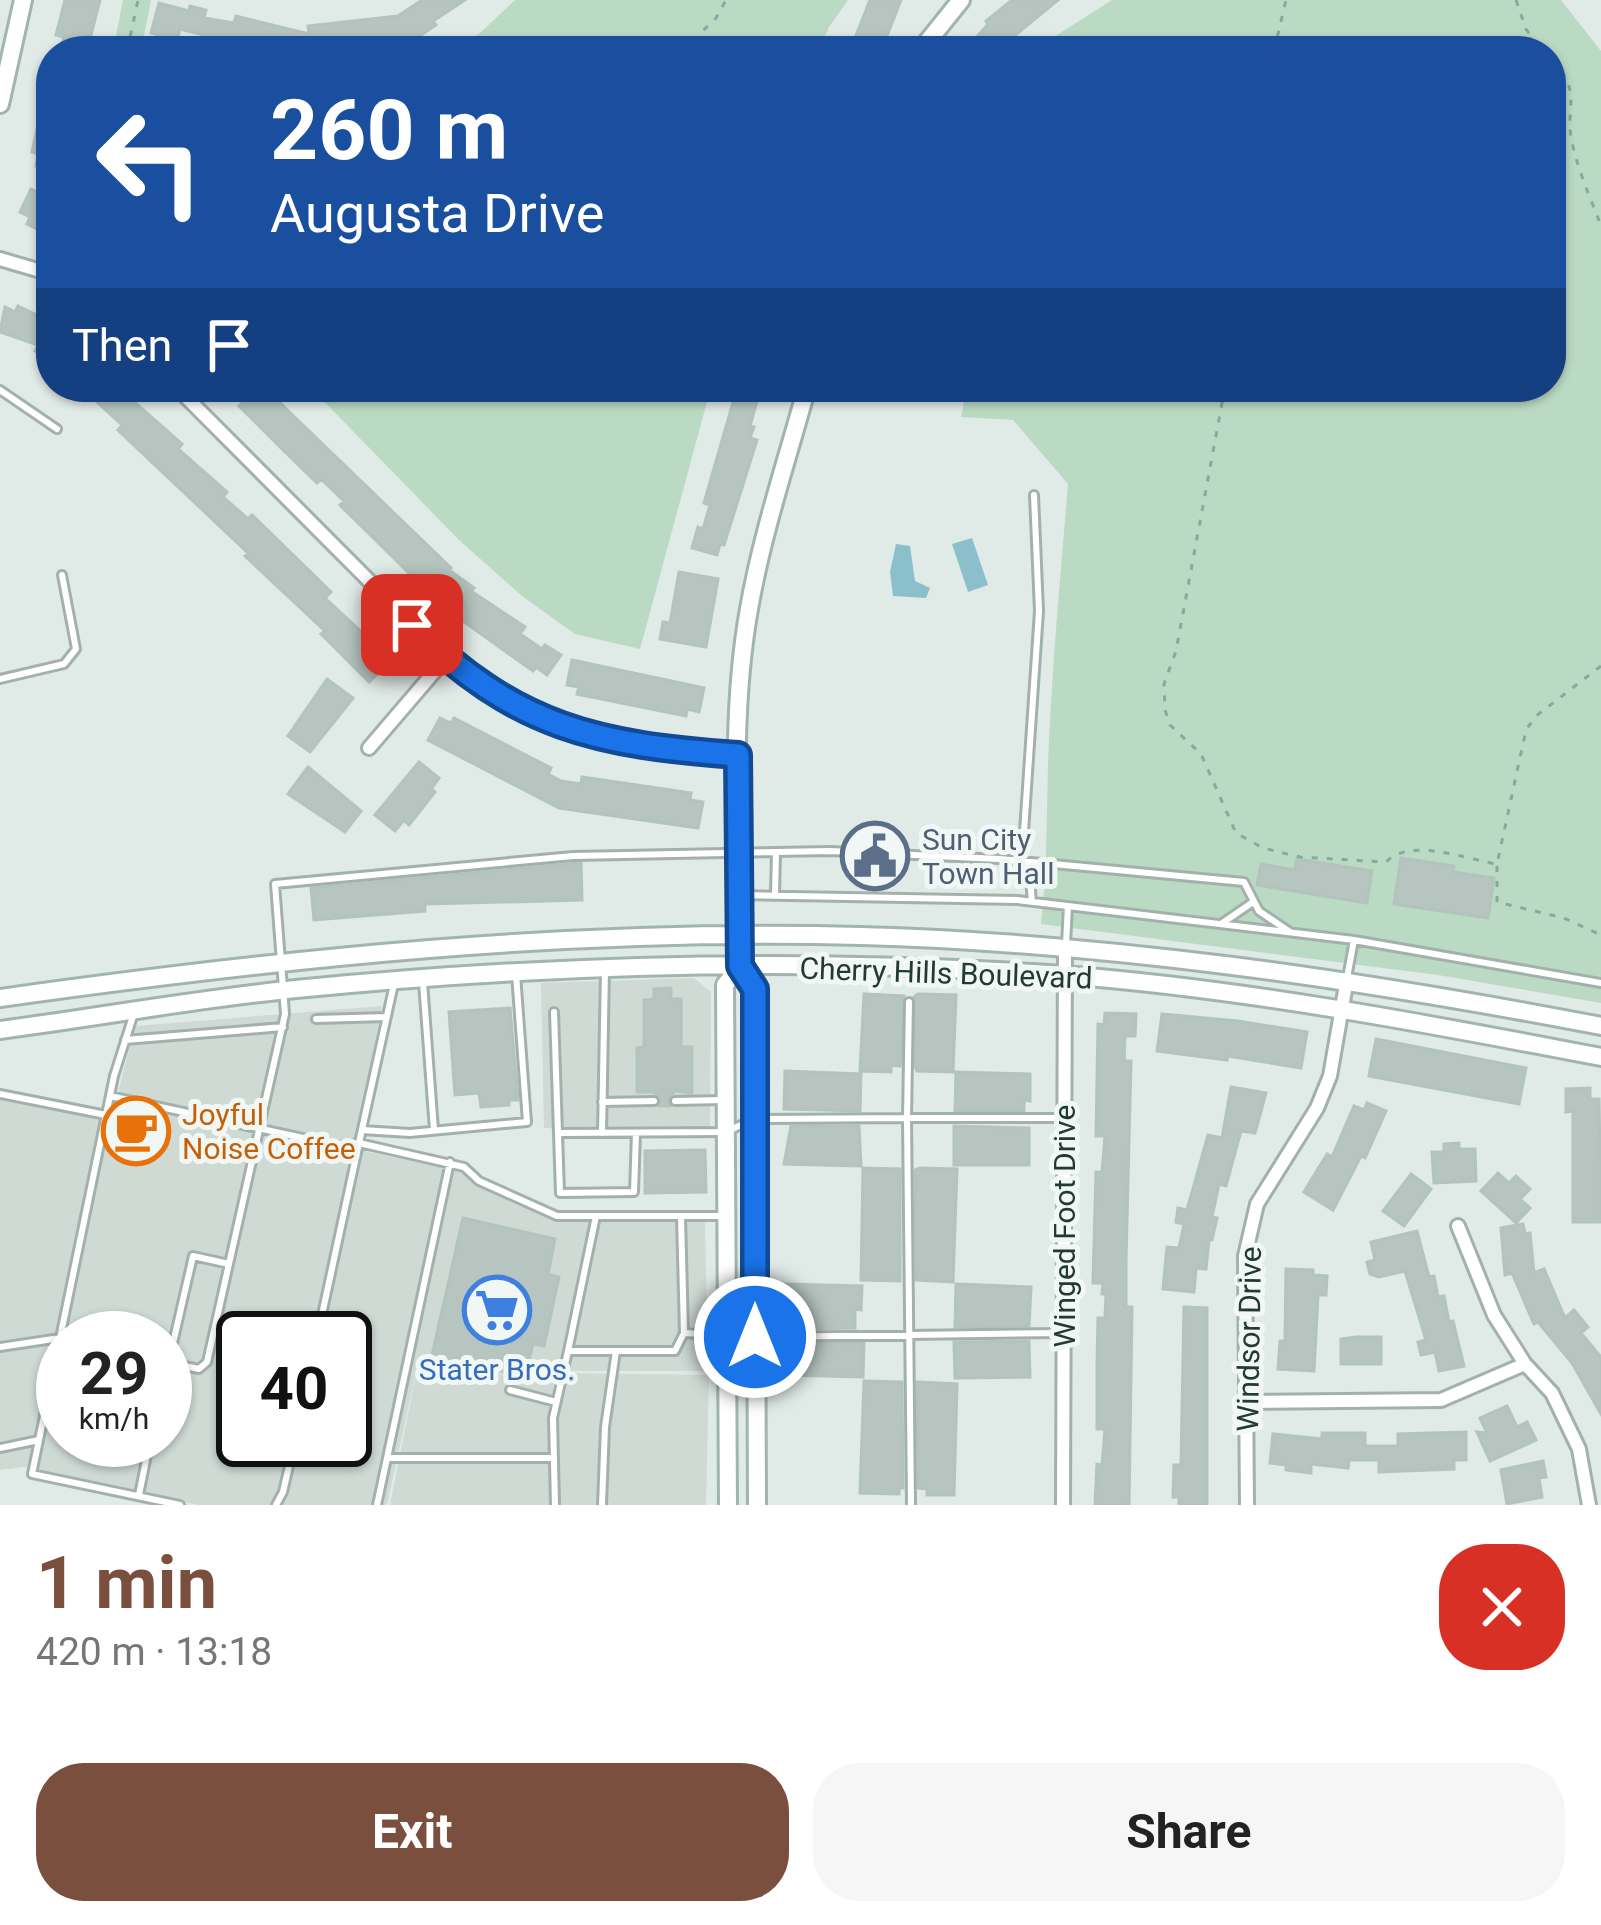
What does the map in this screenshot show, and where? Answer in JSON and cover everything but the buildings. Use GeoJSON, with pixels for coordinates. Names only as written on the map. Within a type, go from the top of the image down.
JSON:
{"type":"FeatureCollection","features":[{"type":"Feature","properties":{"kind":"street"},"geometry":{"type":"LineString","coordinates":[[0,104],[23,0]]}},
{"type":"Feature","properties":{"kind":"street"},"geometry":{"type":"LineString","coordinates":[[932,36],[961,0]]}},
{"type":"Feature","properties":{"kind":"street"},"geometry":{"type":"LineString","coordinates":[[0,259],[36,270]]}},
{"type":"Feature","properties":{"kind":"street"},"geometry":{"type":"LineString","coordinates":[[191,402],[446,658],[520,709],[580,733],[641,748],[738,755]]}},
{"type":"Feature","properties":{"kind":"street"},"geometry":{"type":"LineString","coordinates":[[757,1505],[755,989],[740,966],[740,681],[748,610],[803,402]]}},
{"type":"Feature","properties":{"kind":"street"},"geometry":{"type":"LineString","coordinates":[[369,748],[446,658]]}},
{"type":"Feature","properties":{"kind":"street","name":"Cherry Hills Boulevard"},"geometry":{"type":"LineString","coordinates":[[0,998],[284,962],[544,940],[863,936],[1065,948],[1347,979],[1601,1026]]}},
{"type":"Feature","properties":{"kind":"street","name":"Winged Foot Drive"},"geometry":{"type":"LineString","coordinates":[[1063,1505],[1065,948]]}},
{"type":"Feature","properties":{"kind":"street"},"geometry":{"type":"LineString","coordinates":[[728,1505],[725,985],[740,966]]}},
{"type":"Feature","properties":{"kind":"street","name":"Cherry Hills Boulevard"},"geometry":{"type":"LineString","coordinates":[[0,1030],[283,991],[515,970],[913,967],[1065,976],[1341,1010],[1601,1057]]}},
{"type":"Feature","properties":{"kind":"street","name":"Windsor Drive"},"geometry":{"type":"LineString","coordinates":[[1247,1505],[1245,1256],[1257,1204],[1317,1108],[1330,1076],[1347,979]]}},
{"type":"Feature","properties":{"kind":"street"},"geometry":{"type":"LineString","coordinates":[[1458,1226],[1494,1315],[1525,1364],[1552,1393],[1579,1449],[1589,1505]]}},
{"type":"Feature","properties":{"kind":"street"},"geometry":{"type":"LineString","coordinates":[[1246,1402],[1441,1400],[1525,1364]]}},
{"type":"Feature","properties":{"kind":"lane"},"geometry":{"type":"LineString","coordinates":[[0,390],[57,429]]}},
{"type":"Feature","properties":{"kind":"lane"},"geometry":{"type":"LineString","coordinates":[[1032,902],[1030,878],[1022,861],[1040,611],[1034,495]]}},
{"type":"Feature","properties":{"kind":"lane"},"geometry":{"type":"LineString","coordinates":[[0,679],[64,664],[76,649],[62,575]]}},
{"type":"Feature","properties":{"kind":"lane"},"geometry":{"type":"LineString","coordinates":[[775,896],[776,852]]}},
{"type":"Feature","properties":{"kind":"lane"},"geometry":{"type":"LineString","coordinates":[[192,1368],[199,1370],[207,1362],[283,1027],[284,962],[274,884],[573,856],[776,852],[1022,861],[1232,879],[1250,886],[1253,902],[1290,932]]}},
{"type":"Feature","properties":{"kind":"lane"},"geometry":{"type":"LineString","coordinates":[[740,895],[1032,902],[1354,940],[1601,983]]}},
{"type":"Feature","properties":{"kind":"lane"},"geometry":{"type":"LineString","coordinates":[[1218,926],[1253,902]]}},
{"type":"Feature","properties":{"kind":"lane"},"geometry":{"type":"LineString","coordinates":[[1065,948],[1068,906]]}},
{"type":"Feature","properties":{"kind":"lane"},"geometry":{"type":"LineString","coordinates":[[1347,979],[1354,940]]}},
{"type":"Feature","properties":{"kind":"lane"},"geometry":{"type":"LineString","coordinates":[[602,1133],[605,969]]}},
{"type":"Feature","properties":{"kind":"lane"},"geometry":{"type":"LineString","coordinates":[[362,1130],[434,1131],[527,1122],[515,970]]}},
{"type":"Feature","properties":{"kind":"lane"},"geometry":{"type":"LineString","coordinates":[[422,978],[434,1131]]}},
{"type":"Feature","properties":{"kind":"lane"},"geometry":{"type":"LineString","coordinates":[[323,1311],[395,980]]}},
{"type":"Feature","properties":{"kind":"lane"},"geometry":{"type":"LineString","coordinates":[[909,1002],[911,1505]]}},
{"type":"Feature","properties":{"kind":"lane"},"geometry":{"type":"LineString","coordinates":[[66,1311],[110,1096],[135,1011]]}},
{"type":"Feature","properties":{"kind":"lane"},"geometry":{"type":"LineString","coordinates":[[554,1012],[560,1193],[634,1192],[636,1133]]}},
{"type":"Feature","properties":{"kind":"lane"},"geometry":{"type":"LineString","coordinates":[[316,1019],[387,1017]]}},
{"type":"Feature","properties":{"kind":"lane"},"geometry":{"type":"LineString","coordinates":[[125,1040],[283,1027]]}},
{"type":"Feature","properties":{"kind":"lane"},"geometry":{"type":"LineString","coordinates":[[0,1094],[106,1115]]}},
{"type":"Feature","properties":{"kind":"lane"},"geometry":{"type":"LineString","coordinates":[[110,1096],[340,1146],[359,1143],[450,1162],[479,1181],[557,1216],[726,1216]]}},
{"type":"Feature","properties":{"kind":"lane"},"geometry":{"type":"LineString","coordinates":[[675,1101],[724,1100]]}},
{"type":"Feature","properties":{"kind":"lane"},"geometry":{"type":"LineString","coordinates":[[602,1102],[654,1101]]}},
{"type":"Feature","properties":{"kind":"lane"},"geometry":{"type":"LineString","coordinates":[[558,1133],[725,1132],[755,1118],[1064,1118]]}},
{"type":"Feature","properties":{"kind":"lane"},"geometry":{"type":"LineString","coordinates":[[377,1505],[450,1162]]}},
{"type":"Feature","properties":{"kind":"lane"},"geometry":{"type":"LineString","coordinates":[[555,1505],[551,1458],[556,1402],[596,1216]]}},
{"type":"Feature","properties":{"kind":"lane"},"geometry":{"type":"LineString","coordinates":[[568,1352],[675,1351],[683,1333],[681,1216]]}},
{"type":"Feature","properties":{"kind":"lane"},"geometry":{"type":"LineString","coordinates":[[181,1311],[193,1256],[229,1264]]}},
{"type":"Feature","properties":{"kind":"lane"},"geometry":{"type":"LineString","coordinates":[[683,1333],[755,1337],[1064,1333]]}},
{"type":"Feature","properties":{"kind":"lane"},"geometry":{"type":"LineString","coordinates":[[0,1346],[36,1341]]}},
{"type":"Feature","properties":{"kind":"lane"},"geometry":{"type":"LineString","coordinates":[[602,1505],[605,1426],[616,1351]]}},
{"type":"Feature","properties":{"kind":"lane"},"geometry":{"type":"LineString","coordinates":[[510,1390],[556,1402]]}},
{"type":"Feature","properties":{"kind":"lane"},"geometry":{"type":"LineString","coordinates":[[0,1448],[36,1441]]}},
{"type":"Feature","properties":{"kind":"lane"},"geometry":{"type":"LineString","coordinates":[[36,1455],[32,1474],[180,1505]]}},
{"type":"Feature","properties":{"kind":"lane"},"geometry":{"type":"LineString","coordinates":[[388,1458],[551,1458]]}},
{"type":"Feature","properties":{"kind":"lane"},"geometry":{"type":"LineString","coordinates":[[139,1496],[145,1467]]}},
{"type":"Feature","properties":{"kind":"lane"},"geometry":{"type":"LineString","coordinates":[[276,1505],[289,1467]]}},
{"type":"Feature","properties":{"kind":"path"},"geometry":{"type":"LineString","coordinates":[[130,36],[138,0]]}},
{"type":"Feature","properties":{"kind":"path"},"geometry":{"type":"LineString","coordinates":[[697,36],[726,0]]}},
{"type":"Feature","properties":{"kind":"path"},"geometry":{"type":"LineString","coordinates":[[1278,36],[1286,0]]}},
{"type":"Feature","properties":{"kind":"path"},"geometry":{"type":"LineString","coordinates":[[1516,0],[1531,36]]}},
{"type":"Feature","properties":{"kind":"path"},"geometry":{"type":"LineString","coordinates":[[1566,80],[1572,146],[1601,226]]}},
{"type":"Feature","properties":{"kind":"path"},"geometry":{"type":"LineString","coordinates":[[1222,402],[1176,651],[1164,684],[1170,724],[1201,754],[1230,824],[1250,843],[1300,857],[1386,862],[1394,854],[1414,850],[1497,864]]}},
{"type":"Feature","properties":{"kind":"path"},"geometry":{"type":"LineString","coordinates":[[1601,665],[1536,716],[1526,730],[1497,864],[1497,902],[1564,918],[1601,935]]}},
{"type":"Feature","properties":{"kind":"shaded area"},"geometry":{"type":"Polygon","coordinates":[[[694,978],[711,992],[710,1127],[544,1128],[541,983],[694,978]]]}},
{"type":"Feature","properties":{"kind":"shaded area"},"geometry":{"type":"Polygon","coordinates":[[[382,1006],[354,1149],[461,1172],[475,1186],[556,1222],[705,1222],[708,1371],[558,1371],[553,1389],[562,1391],[566,1373],[709,1375],[706,1505],[390,1505],[419,1359],[387,1505],[198,1505],[23,1467],[0,1470],[0,1100],[111,1121],[135,1026],[382,1006]]]}},
{"type":"Feature","properties":{"kind":"green space"},"geometry":{"type":"Polygon","coordinates":[[[123,0],[151,0],[144,36],[116,36],[123,0]]]}},
{"type":"Feature","properties":{"kind":"green space"},"geometry":{"type":"Polygon","coordinates":[[[515,0],[848,0],[825,36],[475,36],[515,0]]]}},
{"type":"Feature","properties":{"kind":"green space"},"geometry":{"type":"Polygon","coordinates":[[[1112,0],[1561,0],[1601,51],[1601,1003],[1438,975],[1041,924],[1068,484],[1013,420],[961,417],[964,402],[1566,402],[1566,36],[1056,36],[1112,0]]]}},
{"type":"Feature","properties":{"kind":"green space"},"geometry":{"type":"Polygon","coordinates":[[[325,402],[707,402],[640,649],[575,634],[522,596],[459,540],[325,402]]]}},
{"type":"Feature","properties":{"kind":"water"},"geometry":{"type":"Polygon","coordinates":[[[972,538],[988,585],[968,592],[952,544],[972,538]]]}},
{"type":"Feature","properties":{"kind":"water"},"geometry":{"type":"Polygon","coordinates":[[[896,544],[910,546],[915,581],[930,588],[926,598],[893,596],[890,572],[896,544]]]}},
{"type":"Feature","properties":{"kind":"place","name":"Sun City Town Hall"},"geometry":{"type":"Point","coordinates":[875,856]}},
{"type":"Feature","properties":{"kind":"place","name":"Joyful Noise Coffee"},"geometry":{"type":"Point","coordinates":[136,1131]}},
{"type":"Feature","properties":{"kind":"place","name":"Stater Bros."},"geometry":{"type":"Point","coordinates":[497,1310]}},
{"type":"Feature","properties":{"kind":"route"},"geometry":{"type":"LineString","coordinates":[[412,625],[446,658],[520,709],[580,733],[641,748],[738,755],[740,966],[755,989],[755,1337]]}}]}
